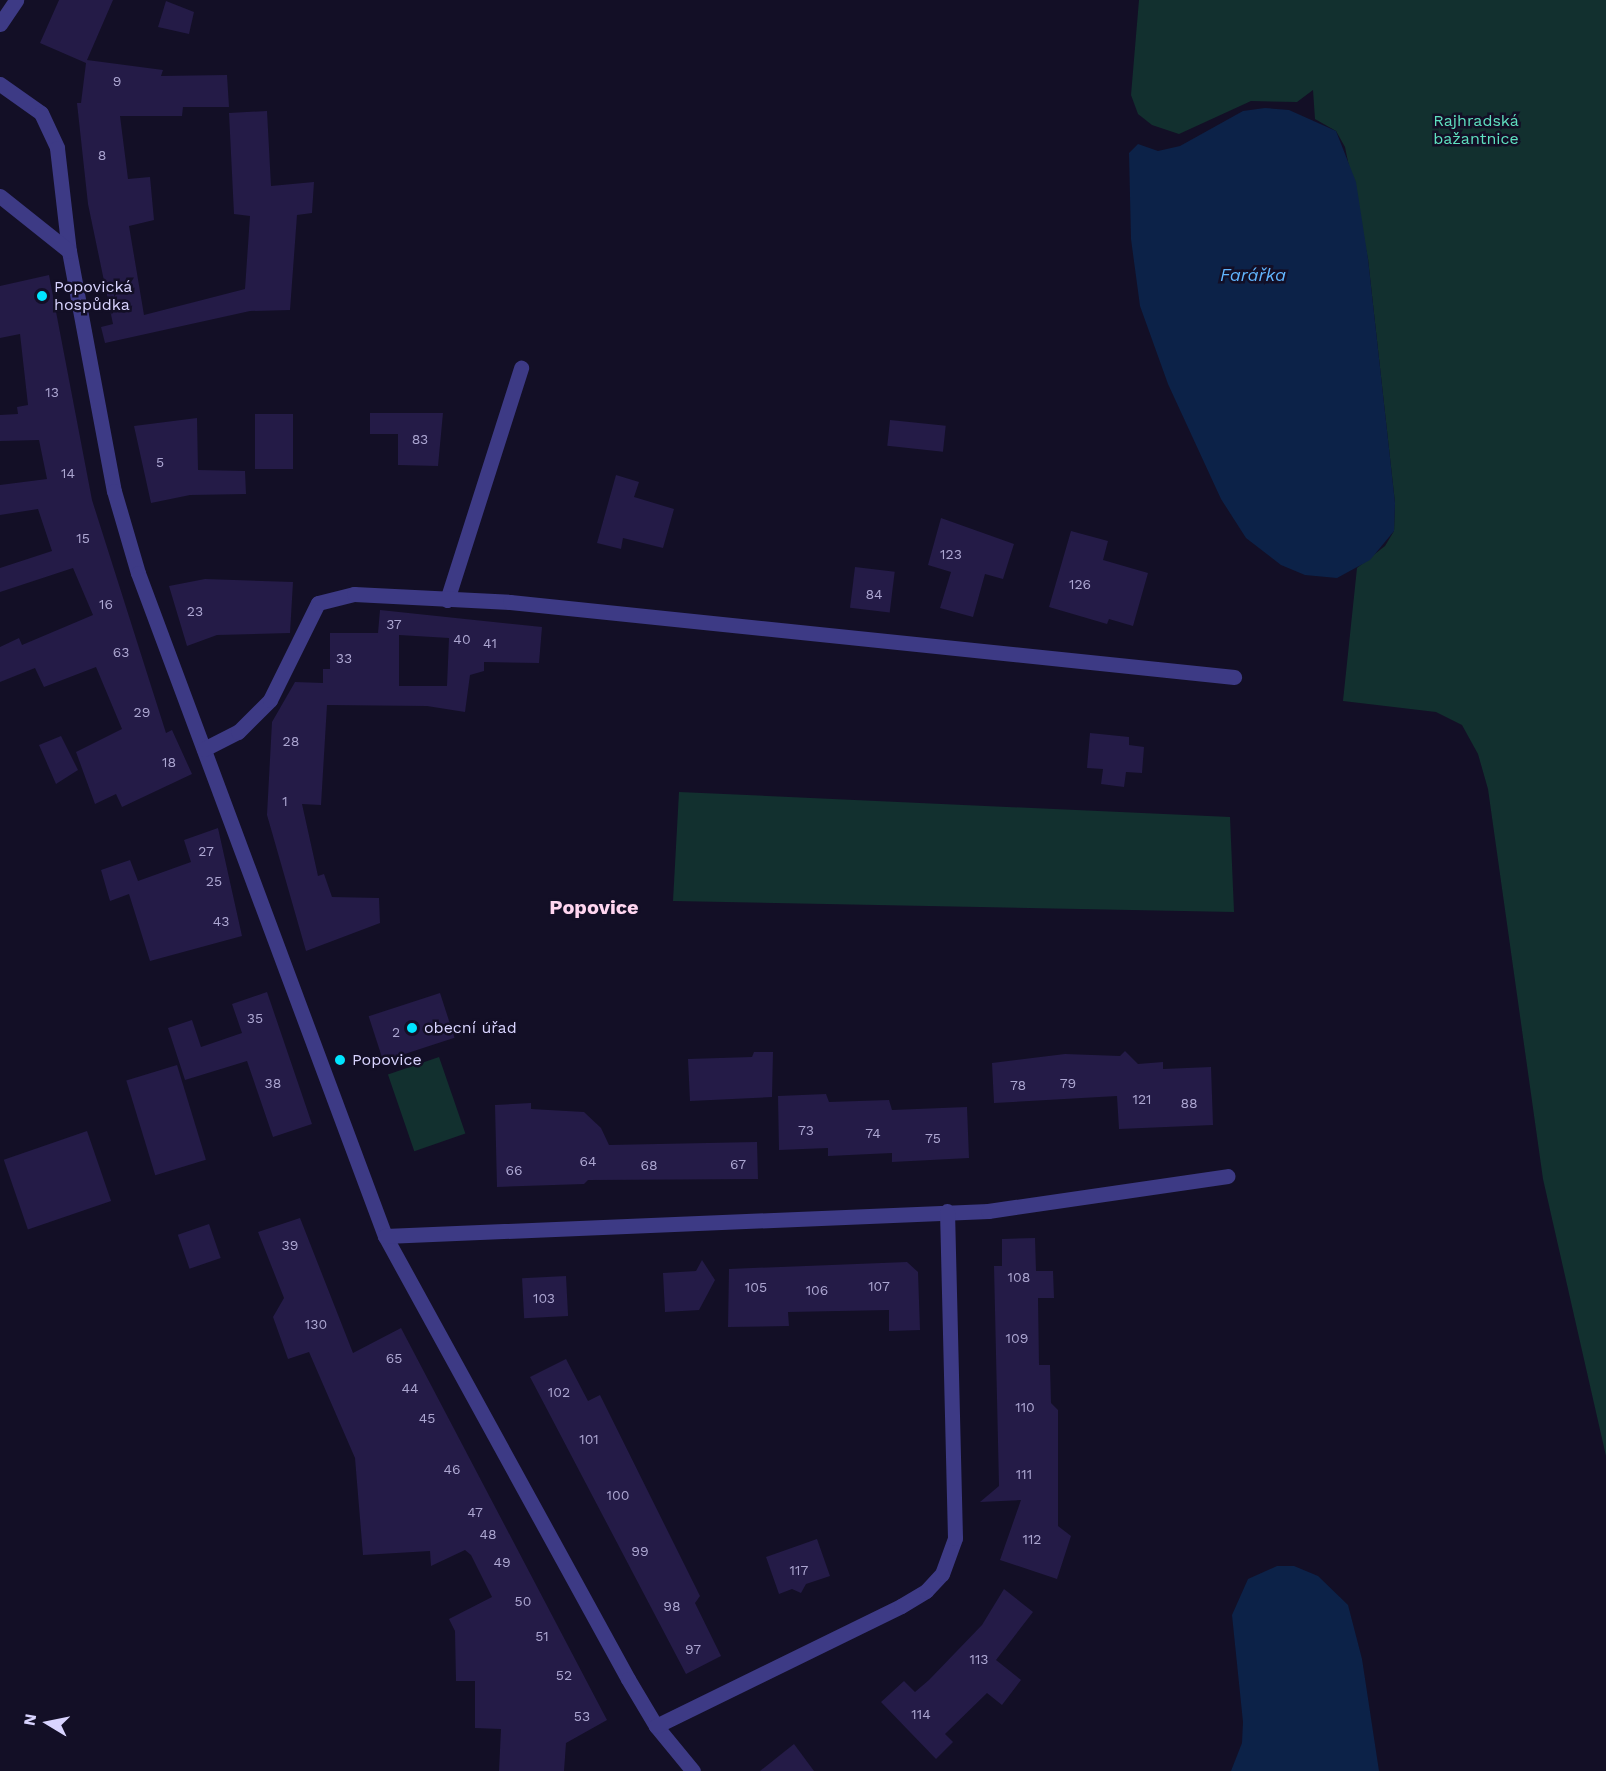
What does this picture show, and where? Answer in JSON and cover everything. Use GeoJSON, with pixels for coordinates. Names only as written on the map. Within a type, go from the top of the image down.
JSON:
{"type":"FeatureCollection","features":[{"type":"Feature","properties":{"kind":"street"},"geometry":{"type":"LineString","coordinates":[[0,24],[16,0]]}},
{"type":"Feature","properties":{"kind":"street"},"geometry":{"type":"LineString","coordinates":[[3,81],[41,113],[50,129],[64,179],[69,251],[114,491],[138,573],[385,1236],[656,1726],[693,1771]]}},
{"type":"Feature","properties":{"kind":"street"},"geometry":{"type":"LineString","coordinates":[[0,196],[69,251]]}},
{"type":"Feature","properties":{"kind":"street"},"geometry":{"type":"LineString","coordinates":[[447,600],[521,368]]}},
{"type":"Feature","properties":{"kind":"street"},"geometry":{"type":"LineString","coordinates":[[204,749],[238,732],[260,713],[283,678],[318,603],[354,594],[510,602],[1233,678]]}},
{"type":"Feature","properties":{"kind":"street"},"geometry":{"type":"LineString","coordinates":[[385,1236],[988,1211],[1227,1176]]}},
{"type":"Feature","properties":{"kind":"street"},"geometry":{"type":"LineString","coordinates":[[656,1726],[901,1606],[926,1591],[945,1569],[955,1530],[947,1211]]}},
{"type":"Feature","properties":{"kind":"green space","name":"Rajhradská bažantnice"},"geometry":{"type":"Polygon","coordinates":[[[1139,0],[1606,0],[1606,1456],[1543,1179],[1488,789],[1478,754],[1462,725],[1436,712],[1343,701],[1357,568],[1385,546],[1394,531],[1395,503],[1368,259],[1345,147],[1336,131],[1315,119],[1313,90],[1297,102],[1251,101],[1179,134],[1152,125],[1138,114],[1131,95],[1139,0]]]}},
{"type":"Feature","properties":{"kind":"green space"},"geometry":{"type":"Polygon","coordinates":[[[679,792],[1230,817],[1234,912],[673,901],[679,792]]]}},
{"type":"Feature","properties":{"kind":"green space"},"geometry":{"type":"Polygon","coordinates":[[[439,1057],[465,1134],[414,1151],[388,1075],[439,1057]]]}},
{"type":"Feature","properties":{"kind":"water","name":"Farářka"},"geometry":{"type":"Polygon","coordinates":[[[1265,108],[1289,110],[1336,131],[1356,182],[1368,259],[1395,503],[1394,531],[1370,560],[1337,578],[1305,575],[1281,565],[1246,538],[1221,499],[1168,384],[1140,306],[1131,239],[1129,153],[1138,144],[1158,151],[1180,146],[1243,111],[1265,108]]]}},
{"type":"Feature","properties":{"kind":"water"},"geometry":{"type":"Polygon","coordinates":[[[1277,1566],[1294,1566],[1318,1576],[1348,1605],[1362,1659],[1379,1771],[1231,1771],[1242,1743],[1243,1722],[1232,1615],[1248,1579],[1277,1566]]]}},
{"type":"Feature","properties":{"kind":"building"},"geometry":{"type":"Polygon","coordinates":[[[59,0],[113,0],[87,60],[163,70],[161,76],[227,75],[229,107],[183,107],[182,116],[120,116],[128,179],[150,177],[154,220],[129,226],[144,315],[245,289],[250,216],[234,214],[229,113],[267,111],[271,186],[314,182],[312,213],[297,215],[290,310],[250,311],[105,343],[101,327],[113,324],[88,204],[77,103],[81,103],[86,63],[40,43],[59,0]]]}},
{"type":"Feature","properties":{"kind":"building"},"geometry":{"type":"Polygon","coordinates":[[[166,1],[194,12],[189,34],[158,27],[166,1]]]}},
{"type":"Feature","properties":{"kind":"building"},"geometry":{"type":"Polygon","coordinates":[[[49,275],[92,500],[166,733],[172,730],[192,774],[122,807],[116,794],[95,804],[76,752],[122,729],[96,667],[44,687],[35,668],[0,682],[0,647],[19,638],[22,645],[93,615],[73,568],[0,592],[0,568],[52,551],[38,509],[0,515],[0,485],[47,479],[39,440],[0,441],[0,415],[18,414],[17,407],[28,405],[20,334],[0,338],[0,286],[49,275]]]}},
{"type":"Feature","properties":{"kind":"building"},"geometry":{"type":"Polygon","coordinates":[[[370,413],[443,413],[438,466],[398,465],[398,434],[370,434],[370,413]]]}},
{"type":"Feature","properties":{"kind":"building"},"geometry":{"type":"Polygon","coordinates":[[[255,414],[293,414],[293,469],[255,469],[255,414]]]}},
{"type":"Feature","properties":{"kind":"building"},"geometry":{"type":"Polygon","coordinates":[[[197,418],[198,470],[245,471],[246,494],[190,495],[151,503],[134,426],[197,418]]]}},
{"type":"Feature","properties":{"kind":"building"},"geometry":{"type":"Polygon","coordinates":[[[890,420],[946,426],[943,452],[887,446],[890,420]]]}},
{"type":"Feature","properties":{"kind":"building"},"geometry":{"type":"Polygon","coordinates":[[[616,475],[639,482],[634,497],[674,509],[663,548],[623,538],[621,549],[597,543],[616,475]]]}},
{"type":"Feature","properties":{"kind":"building"},"geometry":{"type":"Polygon","coordinates":[[[941,518],[1014,544],[1003,579],[985,574],[973,617],[940,608],[951,572],[928,565],[941,518]]]}},
{"type":"Feature","properties":{"kind":"building"},"geometry":{"type":"Polygon","coordinates":[[[1071,531],[1108,541],[1103,560],[1148,573],[1133,626],[1109,619],[1107,624],[1049,607],[1071,531]]]}},
{"type":"Feature","properties":{"kind":"building"},"geometry":{"type":"Polygon","coordinates":[[[855,567],[895,572],[890,613],[850,608],[855,567]]]}},
{"type":"Feature","properties":{"kind":"building"},"geometry":{"type":"Polygon","coordinates":[[[205,579],[293,582],[290,633],[217,635],[187,646],[169,586],[205,579]]]}},
{"type":"Feature","properties":{"kind":"building"},"geometry":{"type":"Polygon","coordinates":[[[380,610],[542,627],[539,663],[484,662],[484,671],[470,675],[465,712],[427,706],[327,705],[321,805],[302,804],[318,876],[324,874],[332,897],[379,898],[380,923],[306,951],[267,815],[272,722],[295,682],[323,683],[323,669],[330,669],[330,633],[378,633],[380,610]],[[399,635],[399,686],[447,686],[449,638],[399,635]]]}},
{"type":"Feature","properties":{"kind":"building"},"geometry":{"type":"Polygon","coordinates":[[[1090,733],[1129,737],[1129,745],[1144,747],[1142,773],[1126,772],[1124,787],[1101,784],[1103,769],[1087,768],[1090,733]]]}},
{"type":"Feature","properties":{"kind":"building"},"geometry":{"type":"Polygon","coordinates":[[[61,736],[78,770],[56,784],[39,745],[61,736]]]}},
{"type":"Feature","properties":{"kind":"building"},"geometry":{"type":"Polygon","coordinates":[[[218,828],[242,936],[150,961],[129,894],[110,901],[101,870],[130,860],[138,881],[191,862],[184,840],[218,828]]]}},
{"type":"Feature","properties":{"kind":"building"},"geometry":{"type":"Polygon","coordinates":[[[267,992],[312,1124],[273,1137],[247,1061],[185,1080],[168,1028],[192,1020],[201,1047],[242,1033],[232,1004],[267,992]]]}},
{"type":"Feature","properties":{"kind":"building","name":"obecní úřad"},"geometry":{"type":"Polygon","coordinates":[[[440,993],[455,1038],[383,1061],[369,1016],[440,993]]]}},
{"type":"Feature","properties":{"kind":"building"},"geometry":{"type":"Polygon","coordinates":[[[1125,1051],[1138,1064],[1163,1062],[1163,1069],[1211,1067],[1213,1125],[1119,1129],[1117,1096],[994,1103],[992,1063],[1065,1054],[1120,1056],[1125,1051]]]}},
{"type":"Feature","properties":{"kind":"building"},"geometry":{"type":"Polygon","coordinates":[[[754,1052],[773,1052],[772,1097],[690,1101],[688,1059],[752,1057],[754,1052]]]}},
{"type":"Feature","properties":{"kind":"building"},"geometry":{"type":"Polygon","coordinates":[[[177,1065],[206,1160],[155,1175],[126,1080],[177,1065]]]}},
{"type":"Feature","properties":{"kind":"building"},"geometry":{"type":"Polygon","coordinates":[[[826,1094],[829,1102],[889,1100],[892,1110],[967,1107],[969,1158],[892,1162],[892,1153],[828,1156],[828,1148],[779,1150],[778,1096],[826,1094]]]}},
{"type":"Feature","properties":{"kind":"building"},"geometry":{"type":"Polygon","coordinates":[[[531,1103],[531,1109],[584,1112],[601,1128],[609,1145],[757,1142],[758,1179],[588,1180],[584,1184],[497,1187],[495,1105],[531,1103]]]}},
{"type":"Feature","properties":{"kind":"building"},"geometry":{"type":"Polygon","coordinates":[[[87,1131],[111,1201],[28,1230],[4,1160],[87,1131]]]}},
{"type":"Feature","properties":{"kind":"building"},"geometry":{"type":"Polygon","coordinates":[[[300,1218],[353,1353],[401,1328],[607,1720],[566,1743],[564,1771],[499,1771],[501,1729],[475,1728],[475,1681],[456,1681],[455,1631],[449,1619],[492,1597],[471,1555],[465,1550],[431,1566],[430,1551],[363,1555],[355,1458],[309,1352],[288,1359],[273,1317],[284,1298],[258,1232],[300,1218]]]}},
{"type":"Feature","properties":{"kind":"building"},"geometry":{"type":"Polygon","coordinates":[[[209,1224],[221,1258],[190,1269],[178,1235],[209,1224]]]}},
{"type":"Feature","properties":{"kind":"building"},"geometry":{"type":"Polygon","coordinates":[[[1035,1238],[1036,1271],[1053,1271],[1054,1298],[1038,1298],[1039,1365],[1050,1365],[1051,1403],[1058,1410],[1058,1526],[1071,1536],[1057,1579],[1000,1560],[1021,1500],[980,1502],[999,1486],[994,1266],[1002,1266],[1002,1239],[1035,1238]]]}},
{"type":"Feature","properties":{"kind":"building"},"geometry":{"type":"Polygon","coordinates":[[[702,1260],[715,1280],[699,1310],[665,1312],[663,1273],[696,1271],[702,1260]]]}},
{"type":"Feature","properties":{"kind":"building"},"geometry":{"type":"Polygon","coordinates":[[[907,1262],[918,1272],[920,1330],[889,1331],[889,1310],[788,1312],[789,1326],[728,1327],[729,1269],[907,1262]]]}},
{"type":"Feature","properties":{"kind":"building"},"geometry":{"type":"Polygon","coordinates":[[[566,1276],[568,1316],[524,1318],[522,1278],[566,1276]]]}},
{"type":"Feature","properties":{"kind":"building"},"geometry":{"type":"Polygon","coordinates":[[[566,1359],[588,1401],[600,1395],[700,1596],[695,1603],[721,1656],[686,1674],[530,1377],[566,1359]]]}},
{"type":"Feature","properties":{"kind":"building"},"geometry":{"type":"Polygon","coordinates":[[[817,1539],[830,1576],[806,1584],[801,1593],[792,1589],[779,1594],[766,1557],[817,1539]]]}},
{"type":"Feature","properties":{"kind":"building"},"geometry":{"type":"Polygon","coordinates":[[[1004,1589],[1033,1612],[996,1660],[1021,1680],[1002,1705],[987,1693],[945,1734],[953,1742],[936,1759],[881,1702],[904,1681],[915,1692],[929,1680],[982,1625],[1004,1589]]]}},
{"type":"Feature","properties":{"kind":"building"},"geometry":{"type":"Polygon","coordinates":[[[794,1744],[814,1771],[760,1771],[794,1744]]]}},
{"type":"Feature","properties":{"kind":"place","name":"Popovická hospůdka"},"geometry":{"type":"Point","coordinates":[42,296]}},
{"type":"Feature","properties":{"kind":"place","name":"obecní úřad"},"geometry":{"type":"Point","coordinates":[412,1028]}},
{"type":"Feature","properties":{"kind":"place","name":"Popovice"},"geometry":{"type":"Point","coordinates":[340,1060]}},
{"type":"Feature","properties":{"kind":"district","name":"Popovice"},"geometry":{"type":"Point","coordinates":[594,907]}}]}
